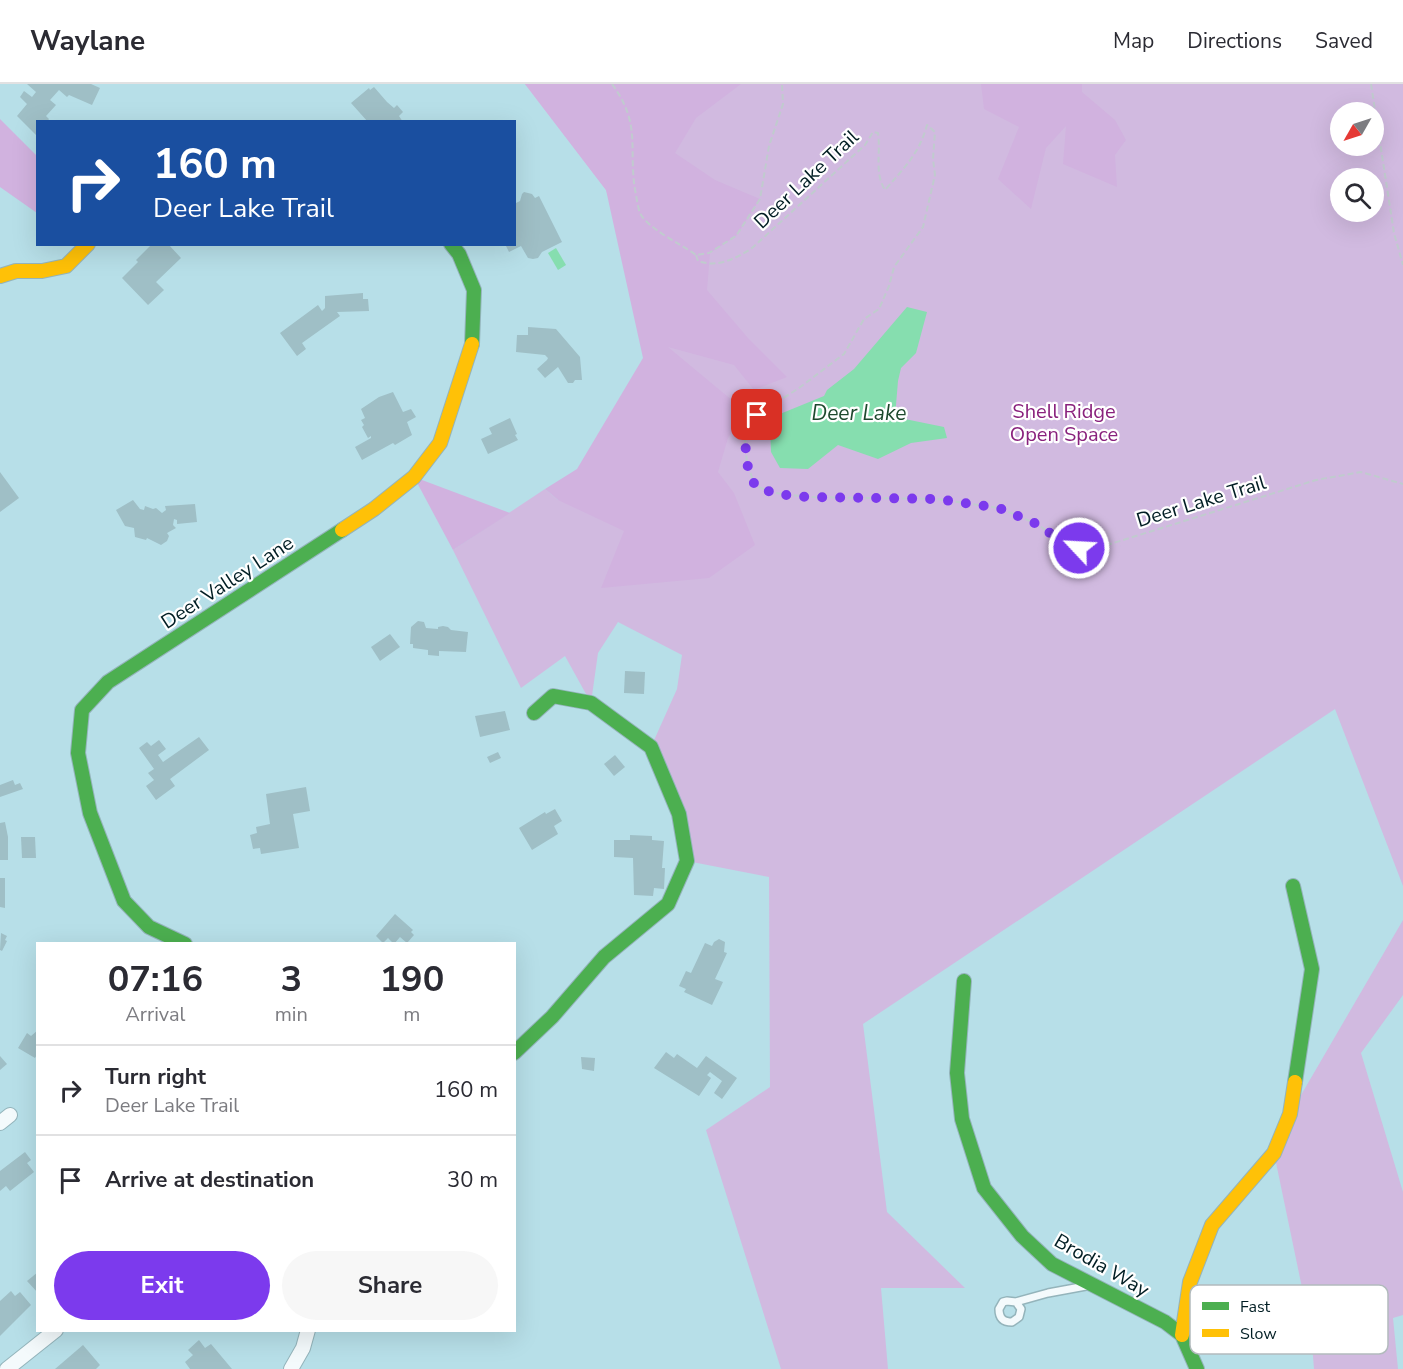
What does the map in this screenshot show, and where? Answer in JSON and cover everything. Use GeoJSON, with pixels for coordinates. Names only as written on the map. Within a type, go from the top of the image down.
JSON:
{"type":"FeatureCollection","features":[{"type":"Feature","properties":{"kind":"street"},"geometry":{"type":"LineString","coordinates":[[0,276],[16,271],[42,271],[66,266],[86,246]]}},
{"type":"Feature","properties":{"kind":"street","name":"Deer Valley Lane"},"geometry":{"type":"LineString","coordinates":[[181,942],[150,927],[124,901],[90,813],[78,753],[82,710],[108,682],[374,509],[414,477],[440,443],[473,340],[474,290],[459,254],[453,246]]}},
{"type":"Feature","properties":{"kind":"street"},"geometry":{"type":"LineString","coordinates":[[516,1051],[552,1017],[604,957],[668,904],[687,861],[679,814],[651,747],[591,703],[553,696],[534,713]]}},
{"type":"Feature","properties":{"kind":"street"},"geometry":{"type":"LineString","coordinates":[[1190,1353],[1182,1335],[1190,1282],[1212,1225],[1274,1153],[1290,1114],[1312,969],[1293,886]]}},
{"type":"Feature","properties":{"kind":"street","name":"Brodia Way"},"geometry":{"type":"LineString","coordinates":[[964,981],[957,1073],[962,1119],[984,1188],[1022,1236],[1052,1264],[1090,1286],[1165,1322],[1182,1335]]}},
{"type":"Feature","properties":{"kind":"street"},"geometry":{"type":"LineString","coordinates":[[7,1369],[53,1332]]}},
{"type":"Feature","properties":{"kind":"street"},"geometry":{"type":"LineString","coordinates":[[291,1369],[303,1348],[307,1332]]}},
{"type":"Feature","properties":{"kind":"street"},"geometry":{"type":"LineString","coordinates":[[1190,1354],[1197,1369]]}},
{"type":"Feature","properties":{"kind":"lane"},"geometry":{"type":"LineString","coordinates":[[1016,1302],[1048,1293],[1090,1286]]}},
{"type":"Feature","properties":{"kind":"path"},"geometry":{"type":"LineString","coordinates":[[612,84],[624,101],[634,136],[634,184],[640,213],[653,227],[696,255],[710,253],[736,236],[760,199],[769,146],[783,104],[782,84]]}},
{"type":"Feature","properties":{"kind":"path"},"geometry":{"type":"LineString","coordinates":[[1371,84],[1394,233],[1403,265]]}},
{"type":"Feature","properties":{"kind":"path","name":"Deer Lake Trail"},"geometry":{"type":"LineString","coordinates":[[696,255],[698,261],[706,264],[730,261],[751,249],[865,145],[873,132],[878,133],[880,147],[878,179],[885,190],[910,162],[922,143],[927,125],[935,132],[933,159],[935,175],[923,227],[894,267],[879,309],[864,319],[844,354],[799,388],[757,415],[745,440],[747,464],[755,486],[776,494],[869,499],[937,499],[999,508],[1037,524],[1067,545],[1092,550],[1316,480],[1361,472],[1403,484]]}},
{"type":"Feature","properties":{"kind":"green space","name":"Shell Ridge Open Space"},"geometry":{"type":"Polygon","coordinates":[[[525,84],[1403,84],[1403,886],[1335,709],[863,1024],[887,1212],[965,1288],[881,1288],[888,1369],[781,1369],[706,1130],[770,1087],[769,877],[687,861],[651,747],[677,689],[682,655],[618,622],[598,653],[591,703],[565,656],[521,688],[453,550],[545,489],[558,500],[692,409],[606,190],[525,84]]]}},
{"type":"Feature","properties":{"kind":"green space"},"geometry":{"type":"Polygon","coordinates":[[[1403,920],[1403,995],[1361,1053],[1403,1192],[1403,1315],[1393,1318],[1398,1369],[1314,1369],[1313,1354],[1388,1354],[1388,1285],[1301,1285],[1274,1153],[1290,1114],[1403,920]]]}},
{"type":"Feature","properties":{"kind":"shaded area"},"geometry":{"type":"Polygon","coordinates":[[[525,84],[741,84],[696,118],[675,153],[715,180],[760,199],[736,236],[710,253],[707,290],[748,338],[787,377],[754,390],[734,365],[668,347],[745,411],[728,438],[718,472],[734,493],[755,545],[709,578],[601,588],[624,531],[558,500],[545,489],[577,469],[643,358],[606,190],[525,84]]]}},
{"type":"Feature","properties":{"kind":"shaded area"},"geometry":{"type":"Polygon","coordinates":[[[981,84],[1082,84],[1082,92],[1115,120],[1126,140],[1115,155],[1117,187],[1063,164],[1066,126],[1046,148],[1031,209],[998,179],[1019,127],[984,109],[981,84]]]}},
{"type":"Feature","properties":{"kind":"shaded area"},"geometry":{"type":"Polygon","coordinates":[[[0,119],[36,155],[36,212],[0,187],[0,119]]]}},
{"type":"Feature","properties":{"kind":"shaded area"},"geometry":{"type":"Polygon","coordinates":[[[414,477],[510,513],[453,550],[414,477]]]}},
{"type":"Feature","properties":{"kind":"water"},"geometry":{"type":"Polygon","coordinates":[[[556,248],[566,265],[558,270],[548,253],[556,248]]]}},
{"type":"Feature","properties":{"kind":"water","name":"Deer Lake"},"geometry":{"type":"Polygon","coordinates":[[[907,307],[927,312],[916,353],[901,368],[895,417],[944,427],[947,438],[911,443],[878,459],[838,445],[808,469],[780,468],[771,452],[770,424],[775,416],[824,396],[827,390],[854,369],[907,307]]]}},
{"type":"Feature","properties":{"kind":"building"},"geometry":{"type":"Polygon","coordinates":[[[27,84],[91,84],[100,88],[92,105],[69,95],[67,97],[59,90],[50,100],[56,105],[46,116],[48,120],[36,120],[36,135],[17,116],[27,104],[20,97],[24,91],[32,97],[36,92],[27,84]]]}},
{"type":"Feature","properties":{"kind":"building"},"geometry":{"type":"Polygon","coordinates":[[[374,87],[394,108],[397,105],[403,112],[399,116],[402,120],[366,120],[351,103],[369,88],[370,90],[374,87]]]}},
{"type":"Feature","properties":{"kind":"building"},"geometry":{"type":"Polygon","coordinates":[[[524,192],[532,194],[535,198],[539,196],[562,242],[542,252],[538,258],[528,258],[521,246],[509,252],[506,246],[516,246],[516,203],[520,201],[524,192]]]}},
{"type":"Feature","properties":{"kind":"building"},"geometry":{"type":"Polygon","coordinates":[[[150,246],[170,246],[181,258],[156,282],[164,290],[148,305],[122,278],[138,262],[136,260],[150,246]]]}},
{"type":"Feature","properties":{"kind":"building"},"geometry":{"type":"Polygon","coordinates":[[[363,293],[363,299],[368,299],[369,311],[337,312],[340,316],[302,343],[306,349],[297,356],[280,333],[318,305],[322,311],[325,308],[325,296],[363,293]]]}},
{"type":"Feature","properties":{"kind":"building"},"geometry":{"type":"Polygon","coordinates":[[[528,327],[556,329],[580,357],[582,380],[568,383],[558,367],[545,378],[537,369],[547,360],[545,355],[516,352],[517,335],[528,335],[528,327]]]}},
{"type":"Feature","properties":{"kind":"building"},"geometry":{"type":"Polygon","coordinates":[[[393,392],[403,412],[411,409],[416,417],[407,422],[412,435],[362,460],[355,447],[371,436],[368,438],[362,427],[364,425],[361,420],[365,418],[361,409],[379,397],[393,392]]]}},
{"type":"Feature","properties":{"kind":"building"},"geometry":{"type":"Polygon","coordinates":[[[510,418],[518,440],[488,454],[481,439],[492,434],[489,428],[510,418]]]}},
{"type":"Feature","properties":{"kind":"building"},"geometry":{"type":"Polygon","coordinates":[[[0,472],[19,498],[0,512],[0,472]]]}},
{"type":"Feature","properties":{"kind":"building"},"geometry":{"type":"Polygon","coordinates":[[[133,500],[140,509],[144,510],[145,506],[156,508],[162,513],[166,510],[165,506],[195,504],[197,522],[177,524],[177,520],[174,519],[173,525],[176,528],[167,533],[169,536],[167,541],[161,545],[147,538],[146,540],[135,537],[134,528],[125,526],[116,510],[133,500]]]}},
{"type":"Feature","properties":{"kind":"building"},"geometry":{"type":"Polygon","coordinates":[[[418,621],[424,622],[426,628],[438,629],[443,626],[451,630],[468,632],[466,652],[439,651],[439,656],[428,655],[428,650],[413,648],[413,644],[410,644],[411,627],[418,621]]]}},
{"type":"Feature","properties":{"kind":"building"},"geometry":{"type":"Polygon","coordinates":[[[390,634],[400,647],[380,661],[371,647],[390,634]]]}},
{"type":"Feature","properties":{"kind":"building"},"geometry":{"type":"Polygon","coordinates":[[[625,671],[645,672],[644,694],[624,693],[625,671]]]}},
{"type":"Feature","properties":{"kind":"building"},"geometry":{"type":"Polygon","coordinates":[[[505,711],[510,730],[480,737],[475,716],[505,711]]]}},
{"type":"Feature","properties":{"kind":"building"},"geometry":{"type":"Polygon","coordinates":[[[199,737],[209,750],[170,779],[175,786],[156,800],[146,786],[154,780],[148,773],[154,769],[139,748],[147,742],[151,746],[159,740],[166,749],[158,755],[163,762],[199,737]]]}},
{"type":"Feature","properties":{"kind":"building"},"geometry":{"type":"Polygon","coordinates":[[[498,752],[501,758],[490,763],[487,757],[498,752]]]}},
{"type":"Feature","properties":{"kind":"building"},"geometry":{"type":"Polygon","coordinates":[[[615,755],[625,767],[614,776],[604,764],[615,755]]]}},
{"type":"Feature","properties":{"kind":"building"},"geometry":{"type":"Polygon","coordinates":[[[13,780],[15,785],[20,783],[23,789],[0,797],[0,785],[13,780]]]}},
{"type":"Feature","properties":{"kind":"building"},"geometry":{"type":"Polygon","coordinates":[[[306,787],[310,811],[293,814],[299,848],[261,854],[260,848],[253,849],[250,835],[257,833],[256,827],[270,824],[266,794],[306,787]]]}},
{"type":"Feature","properties":{"kind":"building"},"geometry":{"type":"Polygon","coordinates":[[[555,809],[562,821],[554,826],[558,834],[532,850],[519,828],[545,812],[546,814],[555,809]]]}},
{"type":"Feature","properties":{"kind":"building"},"geometry":{"type":"Polygon","coordinates":[[[5,822],[8,837],[8,860],[0,860],[0,823],[5,822]]]}},
{"type":"Feature","properties":{"kind":"building"},"geometry":{"type":"Polygon","coordinates":[[[630,835],[652,836],[652,840],[664,841],[662,868],[665,868],[664,889],[654,888],[653,896],[634,895],[633,858],[614,857],[614,840],[630,840],[630,835]]]}},
{"type":"Feature","properties":{"kind":"building"},"geometry":{"type":"Polygon","coordinates":[[[21,837],[35,837],[36,858],[22,858],[21,837]]]}},
{"type":"Feature","properties":{"kind":"building"},"geometry":{"type":"Polygon","coordinates":[[[0,878],[5,878],[5,908],[0,907],[0,878]]]}},
{"type":"Feature","properties":{"kind":"building"},"geometry":{"type":"Polygon","coordinates":[[[395,914],[413,930],[411,932],[414,935],[408,942],[400,937],[396,942],[388,938],[382,942],[376,936],[395,914]]]}},
{"type":"Feature","properties":{"kind":"building"},"geometry":{"type":"Polygon","coordinates":[[[1,933],[7,936],[2,951],[0,950],[1,933]]]}},
{"type":"Feature","properties":{"kind":"building"},"geometry":{"type":"Polygon","coordinates":[[[719,939],[725,942],[724,952],[727,953],[715,979],[723,982],[712,1005],[684,992],[686,989],[679,986],[686,971],[691,973],[705,943],[712,946],[719,939]]]}},
{"type":"Feature","properties":{"kind":"building"},"geometry":{"type":"Polygon","coordinates":[[[36,1032],[35,1058],[18,1048],[27,1033],[31,1036],[36,1032]]]}},
{"type":"Feature","properties":{"kind":"building"},"geometry":{"type":"Polygon","coordinates":[[[666,1052],[674,1058],[677,1054],[697,1068],[706,1056],[737,1078],[722,1099],[714,1093],[722,1081],[710,1072],[707,1075],[711,1078],[699,1096],[654,1068],[666,1052]]]}},
{"type":"Feature","properties":{"kind":"building"},"geometry":{"type":"Polygon","coordinates":[[[0,1056],[7,1064],[0,1070],[0,1056]]]}},
{"type":"Feature","properties":{"kind":"building"},"geometry":{"type":"Polygon","coordinates":[[[581,1057],[595,1058],[594,1071],[582,1069],[581,1057]]]}},
{"type":"Feature","properties":{"kind":"building"},"geometry":{"type":"Polygon","coordinates":[[[25,1152],[31,1160],[27,1163],[34,1172],[10,1191],[6,1186],[0,1191],[0,1171],[25,1152]]]}},
{"type":"Feature","properties":{"kind":"building"},"geometry":{"type":"Polygon","coordinates":[[[36,1274],[36,1291],[27,1281],[36,1274]]]}},
{"type":"Feature","properties":{"kind":"building"},"geometry":{"type":"Polygon","coordinates":[[[11,1291],[15,1296],[20,1292],[31,1305],[0,1336],[0,1301],[11,1291]]]}},
{"type":"Feature","properties":{"kind":"building"},"geometry":{"type":"Polygon","coordinates":[[[199,1340],[205,1348],[211,1344],[232,1369],[190,1369],[185,1362],[193,1355],[188,1350],[199,1340]]]}},
{"type":"Feature","properties":{"kind":"building"},"geometry":{"type":"Polygon","coordinates":[[[83,1345],[100,1365],[96,1369],[55,1369],[83,1345]]]}},
{"type":"Feature","properties":{"kind":"traffic: fast"},"geometry":{"type":"LineString","coordinates":[[453,246],[459,254],[474,290],[472,344]]}},
{"type":"Feature","properties":{"kind":"traffic: fast"},"geometry":{"type":"LineString","coordinates":[[181,942],[149,927],[124,901],[90,813],[78,753],[82,710],[108,682],[342,530]]}},
{"type":"Feature","properties":{"kind":"traffic: fast"},"geometry":{"type":"LineString","coordinates":[[516,1051],[552,1017],[604,957],[668,904],[687,861],[679,814],[651,747],[591,703],[553,696],[534,713]]}},
{"type":"Feature","properties":{"kind":"traffic: fast"},"geometry":{"type":"LineString","coordinates":[[1293,886],[1312,969],[1295,1082]]}},
{"type":"Feature","properties":{"kind":"traffic: fast"},"geometry":{"type":"LineString","coordinates":[[964,981],[957,1073],[962,1119],[984,1188],[1022,1236],[1052,1264],[1165,1322],[1182,1335],[1190,1353]]}},
{"type":"Feature","properties":{"kind":"traffic: fast"},"geometry":{"type":"LineString","coordinates":[[1190,1354],[1197,1369]]}},
{"type":"Feature","properties":{"kind":"traffic: slow"},"geometry":{"type":"LineString","coordinates":[[0,276],[16,271],[42,271],[66,266],[86,246]]}},
{"type":"Feature","properties":{"kind":"traffic: slow"},"geometry":{"type":"LineString","coordinates":[[342,530],[374,509],[414,477],[440,443],[472,344]]}},
{"type":"Feature","properties":{"kind":"traffic: slow"},"geometry":{"type":"LineString","coordinates":[[1182,1335],[1190,1282],[1212,1225],[1274,1153],[1290,1114],[1295,1082]]}},
{"type":"Feature","properties":{"kind":"route"},"geometry":{"type":"LineString","coordinates":[[757,415],[745,440],[747,464],[755,486],[776,494],[807,497],[937,499],[999,508],[1037,524],[1067,545],[1079,548]]}}]}
